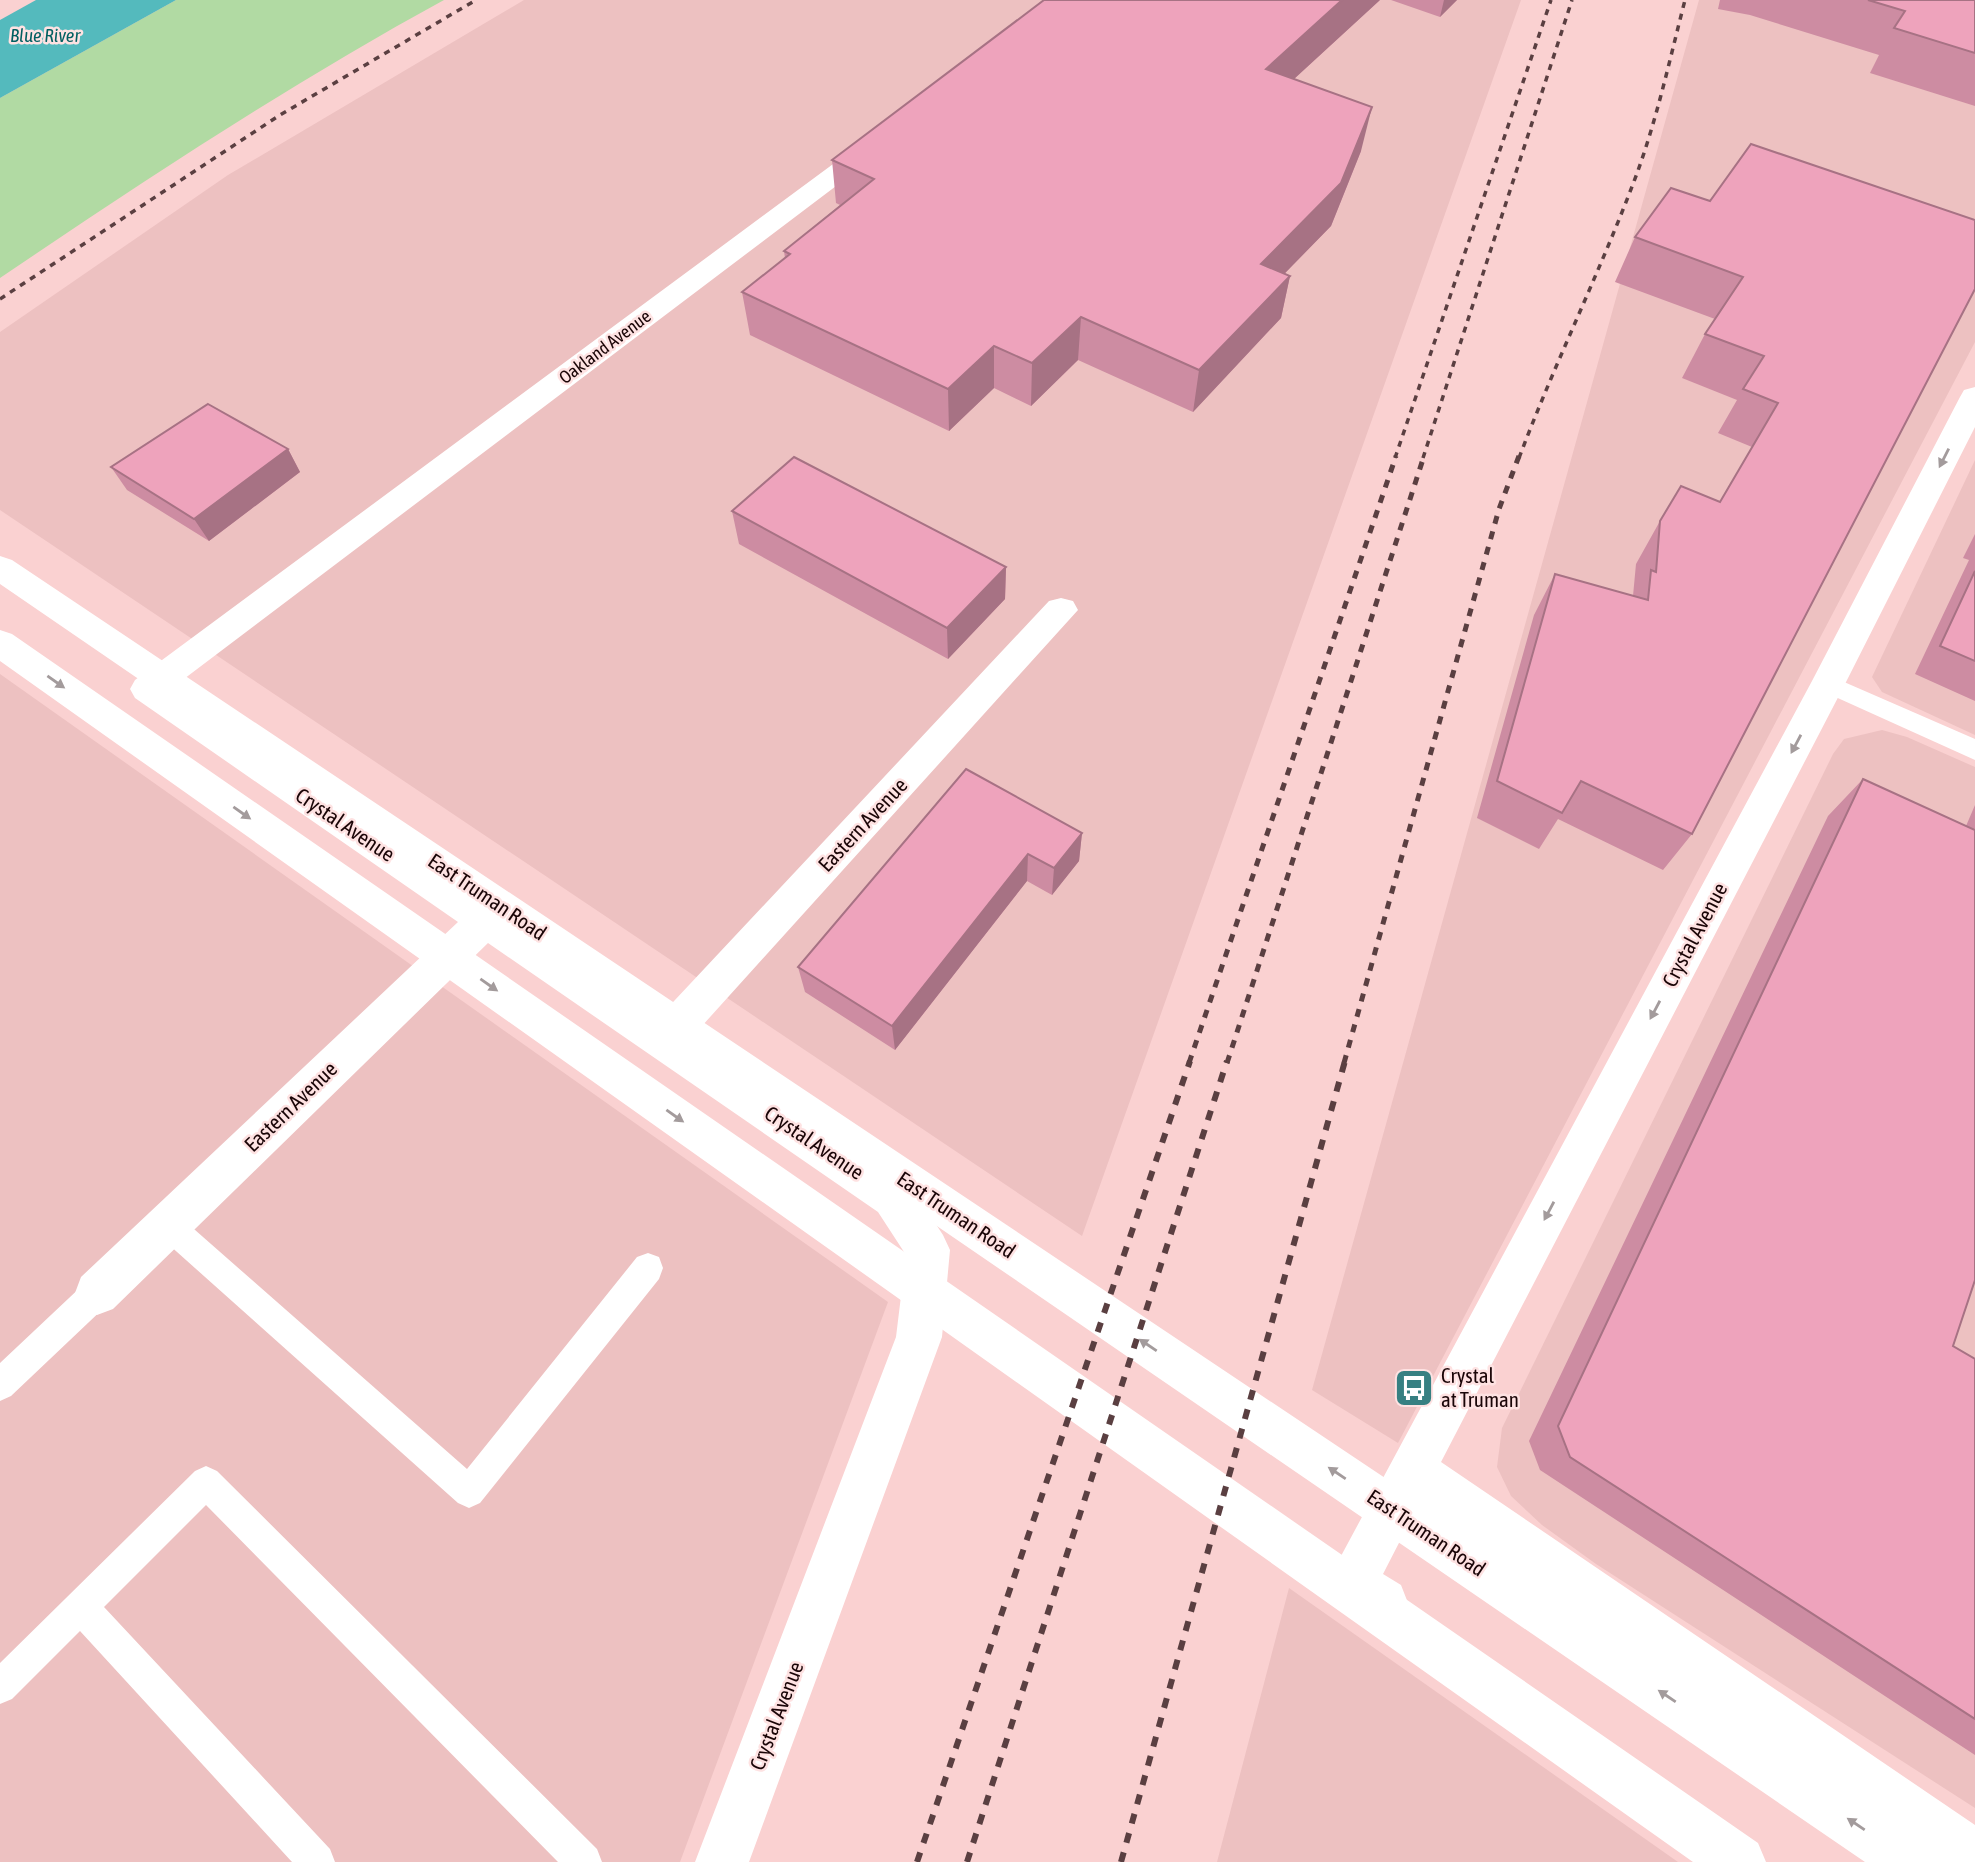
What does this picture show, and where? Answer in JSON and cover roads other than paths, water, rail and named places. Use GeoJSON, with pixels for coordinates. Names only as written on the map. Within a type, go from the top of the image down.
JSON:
{"type":"FeatureCollection","features":[{"type":"Feature","properties":{"kind":"street","name":"Oakland Avenue"},"geometry":{"type":"LineString","coordinates":[[146,689],[901,124]]}},
{"type":"Feature","properties":{"kind":"street","name":"Crystal Avenue"},"geometry":{"type":"LineString","coordinates":[[1754,1861],[1352,1581],[1828,684],[1975,397]]}},
{"type":"Feature","properties":{"kind":"street","name":"East Truman Road"},"geometry":{"type":"LineString","coordinates":[[0,568],[1912,1862]]}},
{"type":"Feature","properties":{"kind":"street","name":"Eastern Avenue"},"geometry":{"type":"LineString","coordinates":[[664,1040],[1061,610]]}},
{"type":"Feature","properties":{"kind":"street"},"geometry":{"type":"LineString","coordinates":[[0,643],[1754,1861]]}},
{"type":"Feature","properties":{"kind":"street","name":"Crystal Avenue"},"geometry":{"type":"LineString","coordinates":[[146,689],[893,1197],[928,1250],[919,1337],[722,1862]]}},
{"type":"Feature","properties":{"kind":"street","name":"Eastern Avenue"},"geometry":{"type":"LineString","coordinates":[[97,1293],[485,921]]}},
{"type":"Feature","properties":{"kind":"street"},"geometry":{"type":"LineString","coordinates":[[1412,1471],[1975,1857]]}},
{"type":"Feature","properties":{"kind":"lane"},"geometry":{"type":"LineString","coordinates":[[1828,684],[1975,750]]}},
{"type":"Feature","properties":{"kind":"lane"},"geometry":{"type":"LineString","coordinates":[[168,1225],[469,1492],[648,1268]]}},
{"type":"Feature","properties":{"kind":"lane"},"geometry":{"type":"LineString","coordinates":[[0,1385],[97,1293]]}},
{"type":"Feature","properties":{"kind":"lane"},"geometry":{"type":"LineString","coordinates":[[0,1687],[206,1482],[584,1862]]}},
{"type":"Feature","properties":{"kind":"lane"},"geometry":{"type":"LineString","coordinates":[[81,1607],[317,1862]]}},
{"type":"Feature","properties":{"kind":"water","name":"Blue River"},"geometry":{"type":"Polygon","coordinates":[[[36,0],[176,0],[0,98],[0,20],[36,0]]]}},
{"type":"Feature","properties":{"kind":"railway"},"geometry":{"type":"LineString","coordinates":[[0,299],[280,115],[476,0]]}},
{"type":"Feature","properties":{"kind":"railway"},"geometry":{"type":"LineString","coordinates":[[1395,458],[1551,0]]}},
{"type":"Feature","properties":{"kind":"railway"},"geometry":{"type":"LineString","coordinates":[[1423,458],[1572,0]]}},
{"type":"Feature","properties":{"kind":"railway"},"geometry":{"type":"LineString","coordinates":[[1519,458],[1633,184],[1655,116],[1685,0]]}},
{"type":"Feature","properties":{"kind":"railway"},"geometry":{"type":"LineString","coordinates":[[1189,1063],[1396,456]]}},
{"type":"Feature","properties":{"kind":"railway"},"geometry":{"type":"LineString","coordinates":[[1227,1063],[1424,456]]}},
{"type":"Feature","properties":{"kind":"railway"},"geometry":{"type":"LineString","coordinates":[[1344,1063],[1499,509],[1519,456]]}},
{"type":"Feature","properties":{"kind":"railway"},"geometry":{"type":"LineString","coordinates":[[917,1862],[1190,1061]]}},
{"type":"Feature","properties":{"kind":"railway"},"geometry":{"type":"LineString","coordinates":[[967,1862],[1227,1061]]}},
{"type":"Feature","properties":{"kind":"railway"},"geometry":{"type":"LineString","coordinates":[[1121,1862],[1345,1061]]}},
{"type":"Feature","properties":{"kind":"place","name":"Crystal at Truman"},"geometry":{"type":"Point","coordinates":[1414,1388]}}]}
